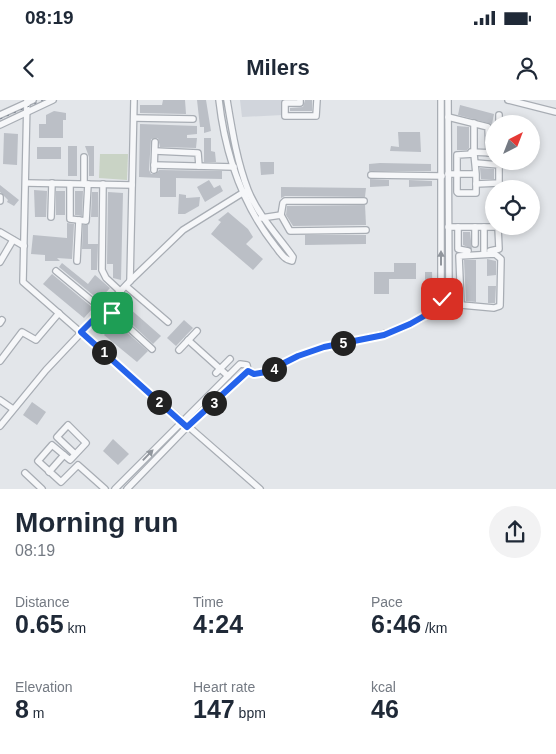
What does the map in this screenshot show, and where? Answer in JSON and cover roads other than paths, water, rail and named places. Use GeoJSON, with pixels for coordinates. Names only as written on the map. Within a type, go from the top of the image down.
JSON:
{"type":"FeatureCollection","features":[{"type":"Feature","properties":{"kind":"street"},"geometry":{"type":"LineString","coordinates":[[0,115],[34,100]]}},
{"type":"Feature","properties":{"kind":"street"},"geometry":{"type":"LineString","coordinates":[[0,125],[53,100]]}},
{"type":"Feature","properties":{"kind":"street"},"geometry":{"type":"LineString","coordinates":[[134,100],[128,284],[168,322]]}},
{"type":"Feature","properties":{"kind":"street"},"geometry":{"type":"LineString","coordinates":[[220,100],[225,136],[242,194],[257,220],[284,258],[290,261],[293,260],[248,190],[233,134],[227,100]]}},
{"type":"Feature","properties":{"kind":"street"},"geometry":{"type":"LineString","coordinates":[[300,100],[300,102],[285,103],[285,116],[316,116],[317,100]]}},
{"type":"Feature","properties":{"kind":"street"},"geometry":{"type":"LineString","coordinates":[[248,371],[254,374],[266,372],[298,356],[324,347],[384,335],[410,324],[433,311],[443,300],[449,298],[448,227],[441,100]]}},
{"type":"Feature","properties":{"kind":"street"},"geometry":{"type":"LineString","coordinates":[[443,300],[448,100]]}},
{"type":"Feature","properties":{"kind":"street"},"geometry":{"type":"LineString","coordinates":[[508,100],[556,112]]}},
{"type":"Feature","properties":{"kind":"street"},"geometry":{"type":"LineString","coordinates":[[27,102],[23,282],[260,489]]}},
{"type":"Feature","properties":{"kind":"street"},"geometry":{"type":"LineString","coordinates":[[448,117],[485,126]]}},
{"type":"Feature","properties":{"kind":"street"},"geometry":{"type":"LineString","coordinates":[[134,118],[193,119]]}},
{"type":"Feature","properties":{"kind":"street"},"geometry":{"type":"LineString","coordinates":[[474,123],[474,152]]}},
{"type":"Feature","properties":{"kind":"street"},"geometry":{"type":"LineString","coordinates":[[225,136],[233,134]]}},
{"type":"Feature","properties":{"kind":"street"},"geometry":{"type":"LineString","coordinates":[[155,142],[154,167],[234,167]]}},
{"type":"Feature","properties":{"kind":"street"},"geometry":{"type":"LineString","coordinates":[[155,151],[198,153],[199,166]]}},
{"type":"Feature","properties":{"kind":"street"},"geometry":{"type":"LineString","coordinates":[[462,152],[485,153]]}},
{"type":"Feature","properties":{"kind":"street"},"geometry":{"type":"LineString","coordinates":[[458,154],[474,154],[476,163],[476,194],[458,193],[457,174],[458,154]]}},
{"type":"Feature","properties":{"kind":"street"},"geometry":{"type":"LineString","coordinates":[[70,184],[69,218],[78,220],[88,219],[84,157]]}},
{"type":"Feature","properties":{"kind":"street"},"geometry":{"type":"LineString","coordinates":[[476,163],[498,164],[499,182],[476,184]]}},
{"type":"Feature","properties":{"kind":"street"},"geometry":{"type":"LineString","coordinates":[[371,175],[476,174]]}},
{"type":"Feature","properties":{"kind":"street"},"geometry":{"type":"LineString","coordinates":[[26,183],[132,185]]}},
{"type":"Feature","properties":{"kind":"street"},"geometry":{"type":"LineString","coordinates":[[51,217],[52,183]]}},
{"type":"Feature","properties":{"kind":"street"},"geometry":{"type":"LineString","coordinates":[[103,184],[102,270],[106,278],[121,292]]}},
{"type":"Feature","properties":{"kind":"street"},"geometry":{"type":"LineString","coordinates":[[0,426],[81,332],[183,230],[248,190]]}},
{"type":"Feature","properties":{"kind":"street"},"geometry":{"type":"LineString","coordinates":[[0,196],[0,201]]}},
{"type":"Feature","properties":{"kind":"street"},"geometry":{"type":"LineString","coordinates":[[364,201],[285,201],[281,215],[290,231],[366,230]]}},
{"type":"Feature","properties":{"kind":"street"},"geometry":{"type":"LineString","coordinates":[[257,220],[263,216],[281,215]]}},
{"type":"Feature","properties":{"kind":"street"},"geometry":{"type":"LineString","coordinates":[[77,261],[78,220]]}},
{"type":"Feature","properties":{"kind":"street"},"geometry":{"type":"LineString","coordinates":[[448,227],[458,227],[496,227],[499,230],[499,250],[459,251],[458,227]]}},
{"type":"Feature","properties":{"kind":"street"},"geometry":{"type":"LineString","coordinates":[[475,227],[475,244]]}},
{"type":"Feature","properties":{"kind":"street"},"geometry":{"type":"LineString","coordinates":[[484,227],[484,251]]}},
{"type":"Feature","properties":{"kind":"street"},"geometry":{"type":"LineString","coordinates":[[0,232],[24,246]]}},
{"type":"Feature","properties":{"kind":"street"},"geometry":{"type":"LineString","coordinates":[[0,262],[13,240]]}},
{"type":"Feature","properties":{"kind":"street"},"geometry":{"type":"LineString","coordinates":[[448,245],[458,245]]}},
{"type":"Feature","properties":{"kind":"street"},"geometry":{"type":"LineString","coordinates":[[460,255],[498,255],[500,259],[500,306],[494,308],[461,305],[459,281],[460,255]]}},
{"type":"Feature","properties":{"kind":"street"},"geometry":{"type":"LineString","coordinates":[[56,271],[152,349]]}},
{"type":"Feature","properties":{"kind":"street"},"geometry":{"type":"LineString","coordinates":[[448,281],[459,281]]}},
{"type":"Feature","properties":{"kind":"street"},"geometry":{"type":"LineString","coordinates":[[0,360],[22,332],[36,340],[60,314]]}},
{"type":"Feature","properties":{"kind":"street"},"geometry":{"type":"LineString","coordinates":[[179,350],[196,331]]}},
{"type":"Feature","properties":{"kind":"street"},"geometry":{"type":"LineString","coordinates":[[188,340],[218,371],[228,376]]}},
{"type":"Feature","properties":{"kind":"street"},"geometry":{"type":"LineString","coordinates":[[218,371],[230,359]]}},
{"type":"Feature","properties":{"kind":"street"},"geometry":{"type":"LineString","coordinates":[[116,489],[181,421],[240,364],[247,365],[248,371]]}},
{"type":"Feature","properties":{"kind":"street"},"geometry":{"type":"LineString","coordinates":[[127,489],[187,427],[248,371]]}},
{"type":"Feature","properties":{"kind":"street"},"geometry":{"type":"LineString","coordinates":[[0,400],[13,409]]}},
{"type":"Feature","properties":{"kind":"street"},"geometry":{"type":"LineString","coordinates":[[78,465],[62,482],[38,461],[52,445],[69,460],[73,456],[86,440],[68,426],[57,437],[73,456],[78,465],[105,489]]}},
{"type":"Feature","properties":{"kind":"street"},"geometry":{"type":"LineString","coordinates":[[49,472],[64,455]]}},
{"type":"Feature","properties":{"kind":"street"},"geometry":{"type":"LineString","coordinates":[[25,473],[42,489]]}},
{"type":"Feature","properties":{"kind":"street"},"geometry":{"type":"LineString","coordinates":[[132,484],[138,489]]}},
{"type":"Feature","properties":{"kind":"railway"},"geometry":{"type":"LineString","coordinates":[[0,119],[43,100]]}}]}
